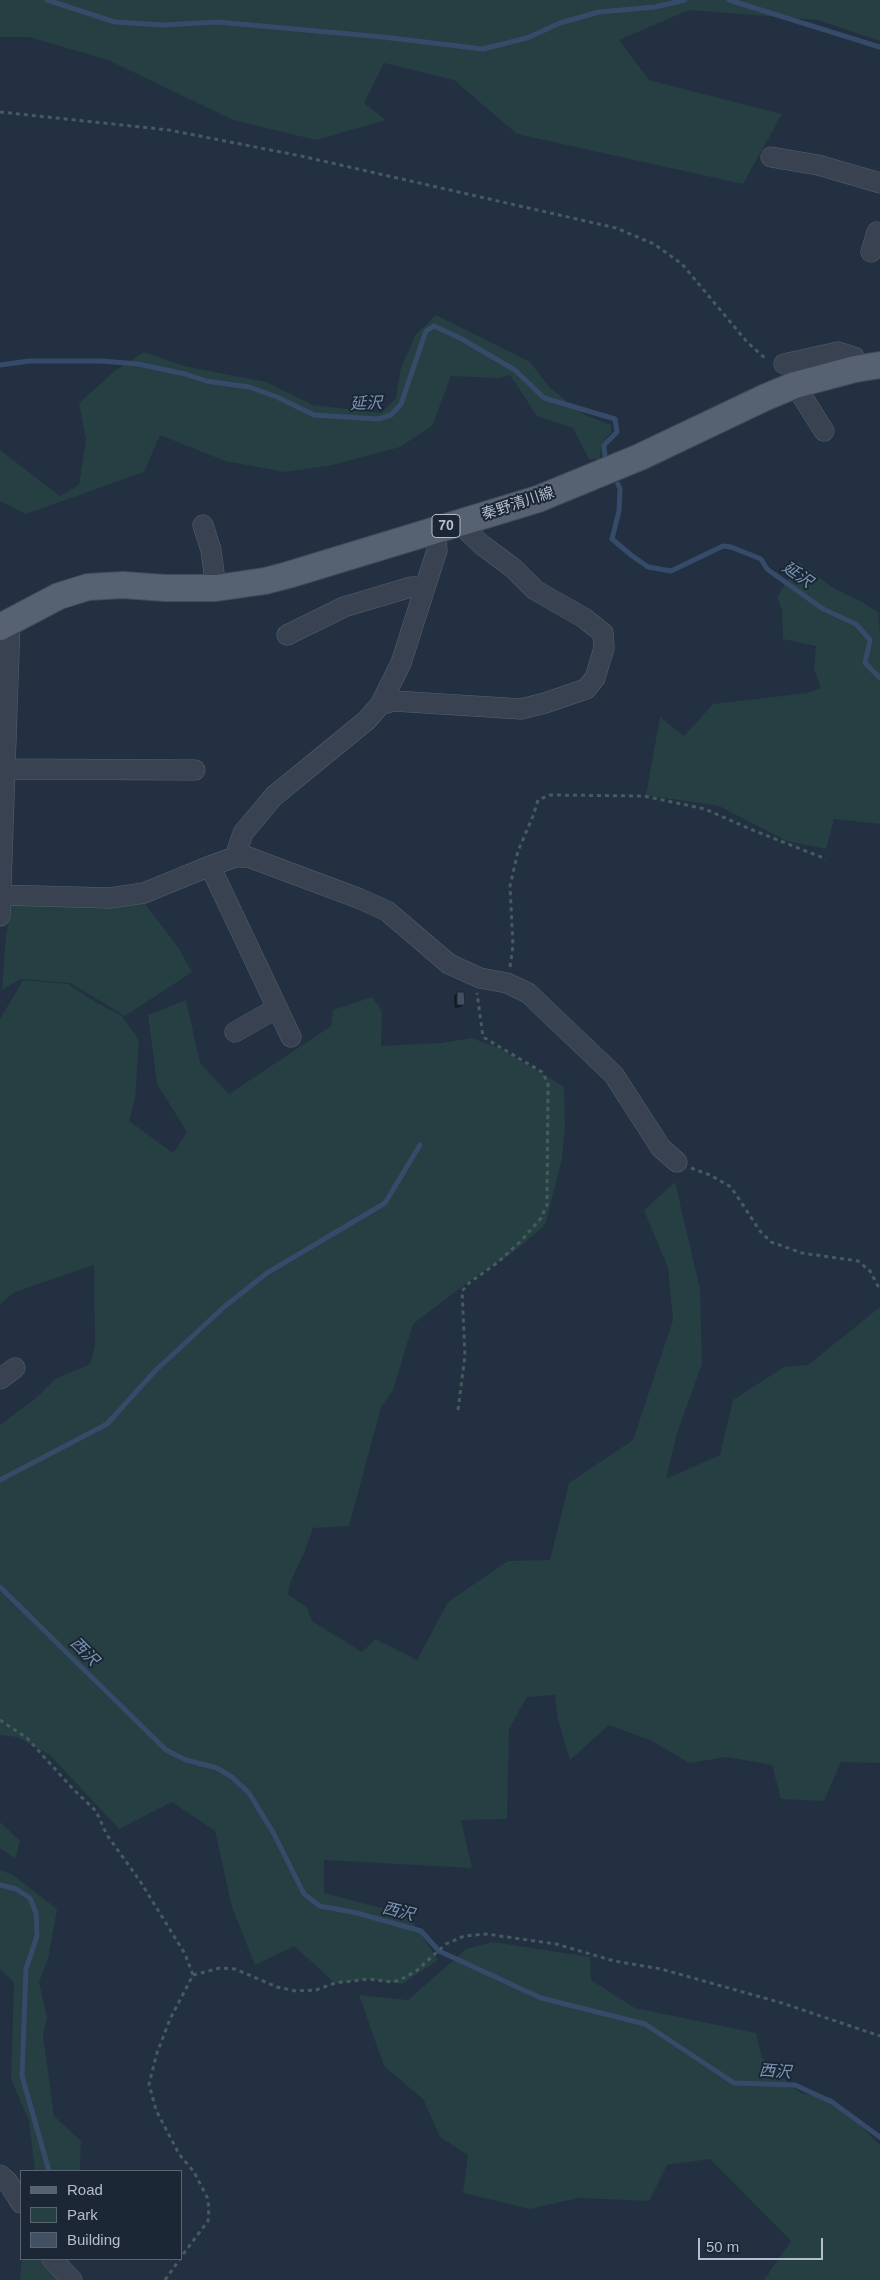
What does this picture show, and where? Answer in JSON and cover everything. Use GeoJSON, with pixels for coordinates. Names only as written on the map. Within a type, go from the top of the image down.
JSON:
{"type":"FeatureCollection","features":[{"type":"Feature","properties":{"kind":"main road","name":"秦野清川線"},"geometry":{"type":"LineString","coordinates":[[5,625],[60,596],[88,587],[105,584],[165,588],[216,588],[265,581],[288,575],[538,499],[580,482],[790,375],[868,367]]}},
{"type":"Feature","properties":{"kind":"street"},"geometry":{"type":"LineString","coordinates":[[771,156],[818,166],[880,183]]}},
{"type":"Feature","properties":{"kind":"street"},"geometry":{"type":"LineString","coordinates":[[872,252],[877,232],[880,233]]}},
{"type":"Feature","properties":{"kind":"street"},"geometry":{"type":"LineString","coordinates":[[790,375],[824,431]]}},
{"type":"Feature","properties":{"kind":"street"},"geometry":{"type":"LineString","coordinates":[[203,525],[212,550],[216,588]]}},
{"type":"Feature","properties":{"kind":"street"},"geometry":{"type":"LineString","coordinates":[[235,858],[243,833],[274,796],[367,720],[380,705],[401,663],[437,550],[448,526],[482,546],[513,568],[535,590],[584,618],[603,633],[604,648],[595,678],[586,689],[545,703],[521,709],[394,701],[380,705]]}},
{"type":"Feature","properties":{"kind":"street"},"geometry":{"type":"LineString","coordinates":[[287,635],[344,606],[411,587],[425,587]]}},
{"type":"Feature","properties":{"kind":"street"},"geometry":{"type":"LineString","coordinates":[[0,916],[4,778],[5,625]]}},
{"type":"Feature","properties":{"kind":"street"},"geometry":{"type":"LineString","coordinates":[[4,778],[194,770]]}},
{"type":"Feature","properties":{"kind":"street"},"geometry":{"type":"LineString","coordinates":[[0,895],[110,898],[144,893],[210,866],[235,858],[248,857],[358,898],[387,911],[449,964],[480,978],[507,983],[528,993],[614,1074],[661,1148],[676,1162]]}},
{"type":"Feature","properties":{"kind":"street"},"geometry":{"type":"LineString","coordinates":[[210,866],[291,1037]]}},
{"type":"Feature","properties":{"kind":"street"},"geometry":{"type":"LineString","coordinates":[[235,1032],[277,1008]]}},
{"type":"Feature","properties":{"kind":"street"},"geometry":{"type":"LineString","coordinates":[[0,2175],[7,2181],[20,2202]]}},
{"type":"Feature","properties":{"kind":"street"},"geometry":{"type":"LineString","coordinates":[[53,2260],[72,2280]]}},
{"type":"Feature","properties":{"kind":"path"},"geometry":{"type":"LineString","coordinates":[[0,112],[169,130],[301,156],[616,228],[654,244],[682,264],[747,342],[767,360],[790,375]]}},
{"type":"Feature","properties":{"kind":"path"},"geometry":{"type":"LineString","coordinates":[[507,983],[513,946],[510,886],[518,851],[534,816],[538,800],[550,795],[644,796],[706,809],[750,829],[826,859]]}},
{"type":"Feature","properties":{"kind":"path"},"geometry":{"type":"LineString","coordinates":[[458,1410],[465,1355],[462,1291],[469,1283],[497,1263],[521,1241],[541,1218],[547,1205],[548,1083],[542,1072],[483,1037],[477,994],[480,978]]}},
{"type":"Feature","properties":{"kind":"path"},"geometry":{"type":"LineString","coordinates":[[676,1162],[710,1175],[731,1187],[760,1231],[771,1242],[802,1252],[858,1261],[870,1271],[880,1290]]}},
{"type":"Feature","properties":{"kind":"path"},"geometry":{"type":"LineString","coordinates":[[0,1720],[27,1738],[73,1789],[96,1811],[107,1835],[140,1881],[185,1954],[193,1975]]}},
{"type":"Feature","properties":{"kind":"path"},"geometry":{"type":"LineString","coordinates":[[182,2255],[208,2221],[209,2208],[207,2197],[194,2172],[179,2154],[156,2110],[149,2084],[157,2053],[170,2019],[193,1975],[220,1968],[235,1969],[277,1987],[296,1991],[316,1990],[335,1983],[369,1979],[392,1982],[400,1980],[416,1971],[446,1944],[464,1936],[486,1934],[556,1944],[614,1961],[661,1969],[720,1984],[880,2036]]}},
{"type":"Feature","properties":{"kind":"path"},"geometry":{"type":"LineString","coordinates":[[165,2280],[179,2260]]}},
{"type":"Feature","properties":{"kind":"green space"},"geometry":{"type":"Polygon","coordinates":[[[0,0],[880,0],[880,41],[818,20],[689,10],[619,40],[649,80],[782,114],[743,184],[517,134],[454,80],[384,63],[364,103],[386,120],[316,140],[233,120],[108,60],[29,37],[0,37],[0,0]]]}},
{"type":"Feature","properties":{"kind":"green space"},"geometry":{"type":"Polygon","coordinates":[[[436,315],[530,362],[550,388],[583,414],[611,425],[611,433],[602,443],[600,459],[589,459],[573,428],[537,416],[510,375],[499,378],[451,376],[432,426],[400,447],[333,465],[285,472],[225,461],[160,435],[144,472],[26,514],[0,501],[0,450],[60,496],[79,485],[86,440],[79,403],[116,370],[144,352],[184,366],[266,382],[313,405],[381,413],[396,398],[401,368],[416,334],[436,315]]]}},
{"type":"Feature","properties":{"kind":"green space"},"geometry":{"type":"Polygon","coordinates":[[[799,562],[833,588],[878,612],[880,633],[880,824],[834,819],[826,849],[787,841],[719,806],[646,795],[660,717],[684,736],[713,704],[807,693],[821,688],[814,669],[816,646],[783,639],[782,610],[777,597],[799,562]]]}},
{"type":"Feature","properties":{"kind":"green space"},"geometry":{"type":"Polygon","coordinates":[[[142,900],[178,947],[192,972],[125,1016],[70,983],[21,979],[2,990],[6,936],[11,907],[19,901],[142,900]]]}},
{"type":"Feature","properties":{"kind":"green space"},"geometry":{"type":"Polygon","coordinates":[[[23,980],[68,984],[95,1002],[121,1015],[139,1040],[135,1099],[129,1121],[173,1153],[187,1132],[157,1084],[148,1015],[186,1000],[200,1063],[229,1094],[331,1026],[333,1010],[372,997],[382,1011],[381,1046],[441,1043],[472,1038],[501,1049],[564,1087],[565,1127],[562,1159],[545,1225],[511,1254],[476,1276],[413,1324],[393,1390],[381,1407],[349,1526],[313,1528],[290,1583],[288,1594],[307,1608],[312,1621],[362,1652],[375,1639],[417,1660],[448,1602],[508,1561],[550,1560],[569,1483],[633,1440],[673,1320],[668,1268],[644,1210],[675,1182],[700,1289],[702,1364],[677,1433],[666,1479],[720,1455],[733,1400],[784,1367],[808,1365],[880,1307],[880,1763],[841,1762],[824,1801],[781,1799],[772,1765],[727,1757],[689,1763],[652,1741],[609,1725],[570,1760],[558,1719],[555,1695],[527,1697],[509,1729],[507,1819],[461,1820],[472,1868],[324,1860],[324,1893],[390,1910],[410,1918],[438,1960],[402,1984],[369,1979],[335,1983],[294,1946],[255,1965],[232,1907],[215,1831],[172,1802],[119,1829],[50,1755],[17,1737],[0,1735],[0,1425],[36,1398],[55,1379],[90,1364],[95,1346],[94,1265],[15,1292],[0,1304],[0,1019],[23,980]]]}},
{"type":"Feature","properties":{"kind":"green space"},"geometry":{"type":"Polygon","coordinates":[[[0,1822],[20,1841],[15,1859],[0,1848],[0,1822]]]}},
{"type":"Feature","properties":{"kind":"green space"},"geometry":{"type":"Polygon","coordinates":[[[0,1870],[13,1875],[57,1909],[48,1959],[39,1982],[47,2017],[43,2035],[54,2116],[81,2141],[80,2170],[35,2170],[29,2121],[11,2079],[14,1982],[0,1969],[0,1870]]]}},
{"type":"Feature","properties":{"kind":"green space"},"geometry":{"type":"Polygon","coordinates":[[[493,1942],[590,1957],[591,1980],[635,2008],[756,2033],[762,2058],[800,2093],[832,2098],[880,2145],[880,2280],[764,2280],[791,2241],[710,2159],[667,2165],[649,2201],[578,2198],[530,2209],[463,2193],[468,2155],[440,2137],[423,2099],[384,2066],[359,1995],[408,2000],[466,1949],[493,1942]]]}},
{"type":"Feature","properties":{"kind":"green space"},"geometry":{"type":"Polygon","coordinates":[[[22,2260],[45,2260],[65,2280],[20,2280],[22,2260]]]}},
{"type":"Feature","properties":{"kind":"building"},"geometry":{"type":"Polygon","coordinates":[[[457,992],[464,992],[465,1005],[457,1005],[457,992]]]}},
{"type":"Feature","properties":{"kind":"waterway"},"geometry":{"type":"LineString","coordinates":[[47,0],[115,22],[163,25],[217,22],[383,37],[483,49],[527,38],[560,23],[599,12],[655,7],[685,0]]}},
{"type":"Feature","properties":{"kind":"waterway"},"geometry":{"type":"LineString","coordinates":[[729,0],[880,47]]}},
{"type":"Feature","properties":{"kind":"waterway","name":"延沢"},"geometry":{"type":"LineString","coordinates":[[0,365],[29,361],[102,361],[138,364],[185,374],[206,381],[249,387],[277,397],[314,415],[378,419],[391,415],[401,404],[426,331],[434,326],[460,338],[515,370],[544,398],[615,419],[617,432],[604,445],[605,457]]}},
{"type":"Feature","properties":{"kind":"waterway","name":"延沢"},"geometry":{"type":"LineString","coordinates":[[618,484],[620,489],[619,511],[612,539],[631,555],[648,567],[671,571],[723,546],[731,547],[761,559],[767,569],[823,609],[856,624],[870,640],[865,663],[880,678]]}},
{"type":"Feature","properties":{"kind":"waterway"},"geometry":{"type":"LineString","coordinates":[[0,1480],[107,1424],[155,1371],[224,1307],[267,1273],[385,1203],[420,1145]]}},
{"type":"Feature","properties":{"kind":"waterway","name":"西沢"},"geometry":{"type":"LineString","coordinates":[[0,1587],[166,1750],[186,1760],[217,1768],[232,1777],[249,1793],[274,1834],[304,1894],[320,1906],[357,1913],[421,1931],[439,1951],[541,1998],[645,2024],[734,2083],[795,2085],[832,2102],[880,2137]]}},
{"type":"Feature","properties":{"kind":"waterway"},"geometry":{"type":"LineString","coordinates":[[0,1885],[16,1889],[30,1898],[36,1913],[37,1936],[26,1969],[22,2076],[49,2170]]}}]}
